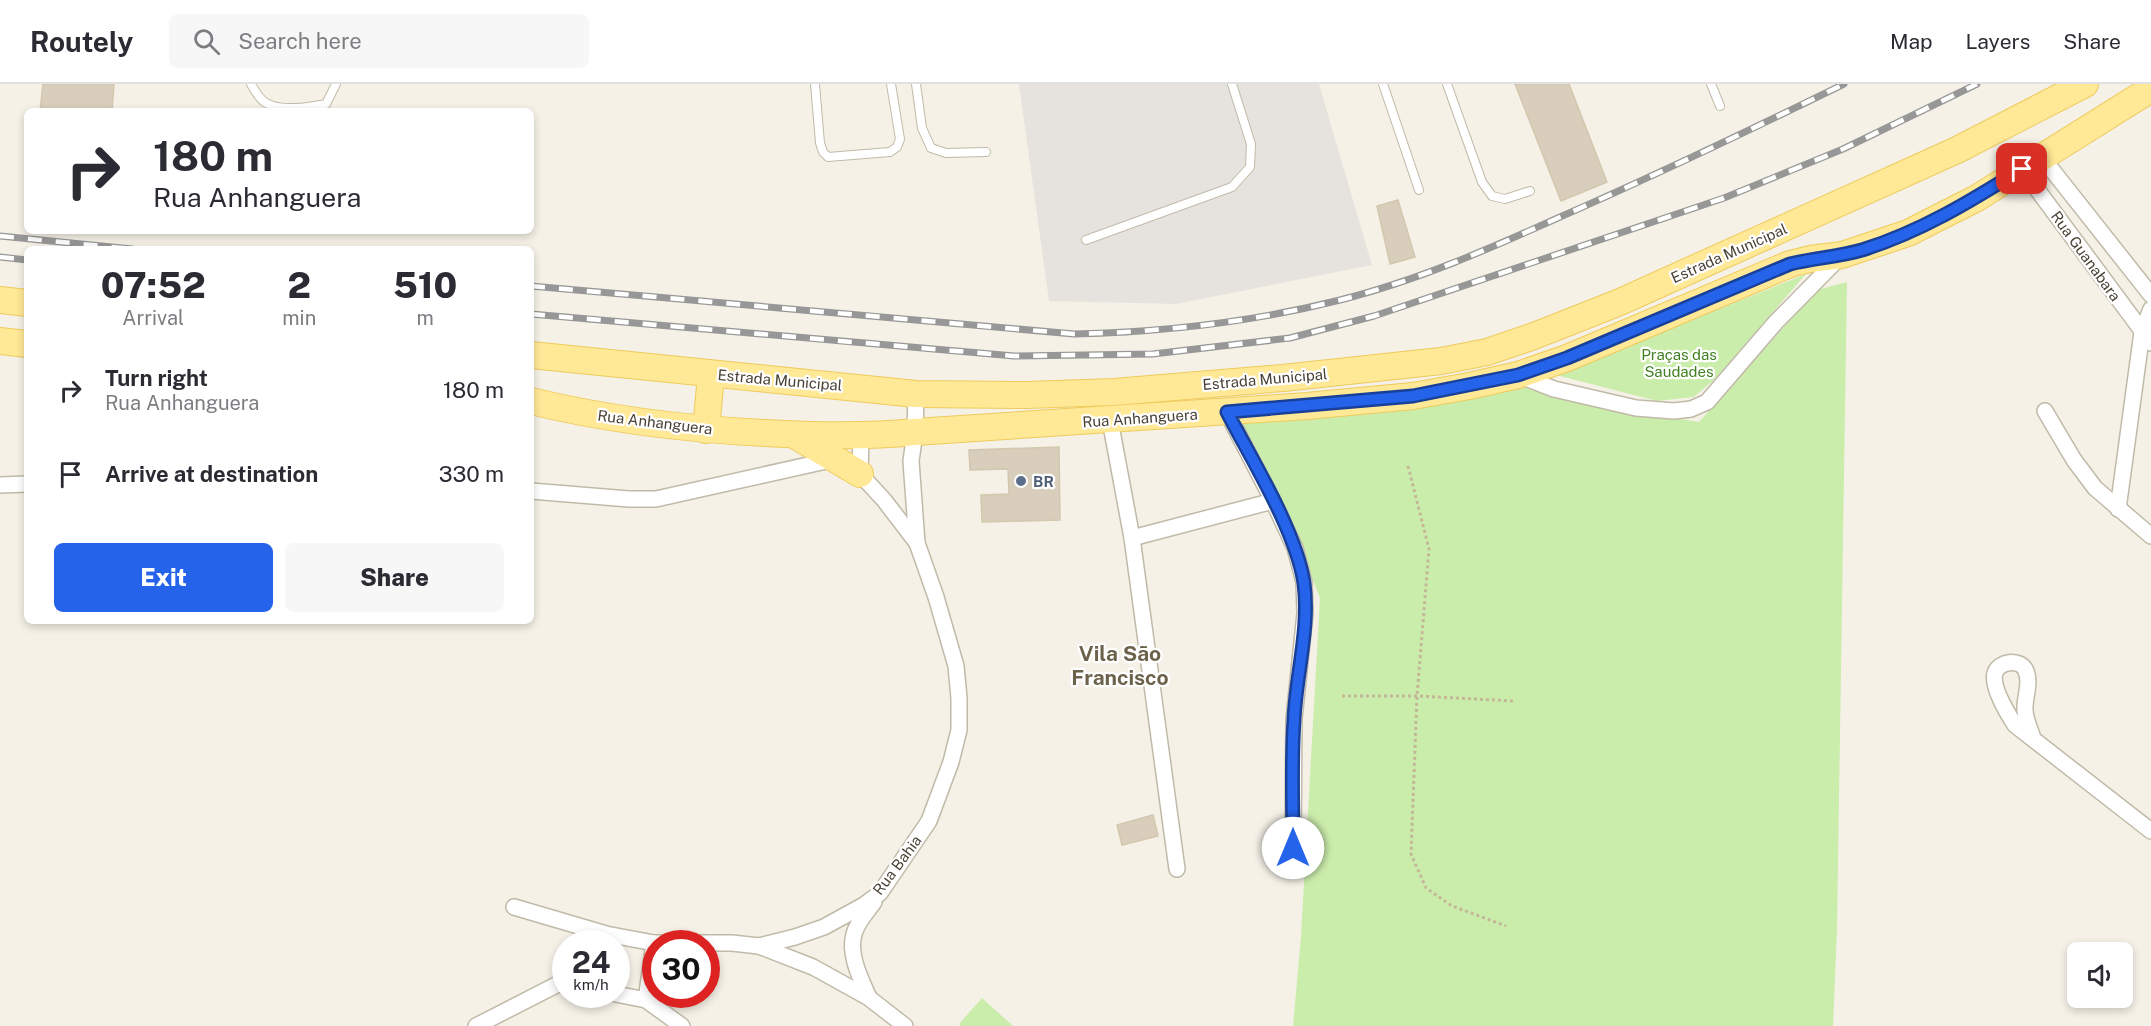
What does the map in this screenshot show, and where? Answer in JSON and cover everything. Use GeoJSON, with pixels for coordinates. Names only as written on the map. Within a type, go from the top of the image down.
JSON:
{"type":"FeatureCollection","features":[{"type":"Feature","properties":{"kind":"main road","name":"Estrada Municipal"},"geometry":{"type":"LineString","coordinates":[[534,356],[908,393],[1026,395],[1114,392],[1441,361],[1487,352],[1544,333],[1620,302],[1957,150],[2085,84]]}},
{"type":"Feature","properties":{"kind":"main road","name":"Rua Anhanguera"},"geometry":{"type":"LineString","coordinates":[[534,402],[645,424],[793,435],[867,436],[1227,412],[1413,396],[1518,375],[1567,358],[1768,272],[1810,259],[1842,255],[1908,233],[1961,207],[2151,89]]}},
{"type":"Feature","properties":{"kind":"main road"},"geometry":{"type":"LineString","coordinates":[[0,300],[24,303]]}},
{"type":"Feature","properties":{"kind":"main road"},"geometry":{"type":"LineString","coordinates":[[0,341],[24,344]]}},
{"type":"Feature","properties":{"kind":"main road"},"geometry":{"type":"LineString","coordinates":[[534,365],[710,386],[777,390],[807,384]]}},
{"type":"Feature","properties":{"kind":"main road"},"geometry":{"type":"LineString","coordinates":[[706,430],[710,386]]}},
{"type":"Feature","properties":{"kind":"main road"},"geometry":{"type":"LineString","coordinates":[[867,436],[888,428],[908,393]]}},
{"type":"Feature","properties":{"kind":"main road"},"geometry":{"type":"LineString","coordinates":[[793,435],[860,474]]}},
{"type":"Feature","properties":{"kind":"street"},"geometry":{"type":"LineString","coordinates":[[2032,163],[2151,295]]}},
{"type":"Feature","properties":{"kind":"street","name":"Rua Guanabara"},"geometry":{"type":"LineString","coordinates":[[2032,163],[2147,337]]}},
{"type":"Feature","properties":{"kind":"street"},"geometry":{"type":"LineString","coordinates":[[1518,375],[1554,389],[1636,408],[1674,411],[1691,409],[1707,402],[1776,322],[1842,255]]}},
{"type":"Feature","properties":{"kind":"street"},"geometry":{"type":"LineString","coordinates":[[2118,509],[2151,309]]}},
{"type":"Feature","properties":{"kind":"street"},"geometry":{"type":"LineString","coordinates":[[908,393],[915,432],[911,461],[917,543]]}},
{"type":"Feature","properties":{"kind":"street"},"geometry":{"type":"LineString","coordinates":[[2045,411],[2074,460],[2095,488],[2151,536]]}},
{"type":"Feature","properties":{"kind":"street"},"geometry":{"type":"LineString","coordinates":[[1227,412],[1273,501],[1294,548],[1304,592],[1305,613],[1294,719],[1293,848]]}},
{"type":"Feature","properties":{"kind":"street"},"geometry":{"type":"LineString","coordinates":[[1110,420],[1132,538],[1177,869]]}},
{"type":"Feature","properties":{"kind":"street"},"geometry":{"type":"LineString","coordinates":[[867,436],[860,474],[884,500],[917,543]]}},
{"type":"Feature","properties":{"kind":"street"},"geometry":{"type":"LineString","coordinates":[[534,491],[656,499],[835,459]]}},
{"type":"Feature","properties":{"kind":"street"},"geometry":{"type":"LineString","coordinates":[[0,485],[24,484]]}},
{"type":"Feature","properties":{"kind":"street"},"geometry":{"type":"LineString","coordinates":[[1132,538],[1273,501]]}},
{"type":"Feature","properties":{"kind":"street","name":"Rua Bahia"},"geometry":{"type":"LineString","coordinates":[[720,943],[759,946],[824,927],[864,905],[880,893],[929,821],[948,771],[959,730],[959,698],[956,666],[917,543]]}},
{"type":"Feature","properties":{"kind":"street"},"geometry":{"type":"LineString","coordinates":[[2033,738],[2151,831]]}},
{"type":"Feature","properties":{"kind":"street"},"geometry":{"type":"LineString","coordinates":[[869,998],[857,969],[853,944],[857,926],[880,893]]}},
{"type":"Feature","properties":{"kind":"street","name":"Rua Bahia"},"geometry":{"type":"LineString","coordinates":[[514,907],[579,930]]}},
{"type":"Feature","properties":{"kind":"street"},"geometry":{"type":"LineString","coordinates":[[759,946],[813,967],[869,998],[905,1026]]}},
{"type":"Feature","properties":{"kind":"street"},"geometry":{"type":"LineString","coordinates":[[476,1026],[552,988]]}},
{"type":"Feature","properties":{"kind":"street"},"geometry":{"type":"LineString","coordinates":[[657,1008],[682,1026]]}},
{"type":"Feature","properties":{"kind":"lane"},"geometry":{"type":"LineString","coordinates":[[251,84],[257,95],[266,103],[292,107],[326,104],[336,84]]}},
{"type":"Feature","properties":{"kind":"lane"},"geometry":{"type":"LineString","coordinates":[[815,84],[820,143],[823,152],[828,157],[890,152],[897,147],[900,139],[891,84]]}},
{"type":"Feature","properties":{"kind":"lane"},"geometry":{"type":"LineString","coordinates":[[916,84],[922,128],[931,148],[946,153],[986,152]]}},
{"type":"Feature","properties":{"kind":"lane"},"geometry":{"type":"LineString","coordinates":[[1086,240],[1232,187],[1250,167],[1251,144],[1232,84]]}},
{"type":"Feature","properties":{"kind":"lane"},"geometry":{"type":"LineString","coordinates":[[1383,84],[1419,190]]}},
{"type":"Feature","properties":{"kind":"lane"},"geometry":{"type":"LineString","coordinates":[[1447,84],[1482,182],[1492,196],[1505,199],[1530,191]]}},
{"type":"Feature","properties":{"kind":"lane"},"geometry":{"type":"LineString","coordinates":[[1711,84],[1720,106]]}},
{"type":"Feature","properties":{"kind":"path"},"geometry":{"type":"LineString","coordinates":[[1408,466],[1429,549],[1417,696],[1411,854],[1426,888],[1452,906],[1506,926]]}},
{"type":"Feature","properties":{"kind":"path"},"geometry":{"type":"LineString","coordinates":[[1342,696],[1417,696],[1514,701]]}},
{"type":"Feature","properties":{"kind":"green space","name":"Praças das Saudades"},"geometry":{"type":"Polygon","coordinates":[[[1806,274],[1716,378],[1694,397],[1657,401],[1556,375],[1806,274]]]}},
{"type":"Feature","properties":{"kind":"green space"},"geometry":{"type":"Polygon","coordinates":[[[1847,282],[1837,930],[1833,1026],[1293,1026],[1301,936],[1320,598],[1277,491],[1237,419],[1517,385],[1563,399],[1699,422],[1817,290],[1847,282]]]}},
{"type":"Feature","properties":{"kind":"green space"},"geometry":{"type":"Polygon","coordinates":[[[982,998],[1013,1026],[961,1026],[959,1024],[982,998]]]}},
{"type":"Feature","properties":{"kind":"shaded area"},"geometry":{"type":"Polygon","coordinates":[[[1019,84],[1319,84],[1372,265],[1176,304],[1049,301],[1019,84]]]}},
{"type":"Feature","properties":{"kind":"building"},"geometry":{"type":"Polygon","coordinates":[[[43,84],[114,84],[112,108],[40,108],[43,84]]]}},
{"type":"Feature","properties":{"kind":"building"},"geometry":{"type":"Polygon","coordinates":[[[1515,84],[1569,84],[1607,182],[1561,201],[1515,84]]]}},
{"type":"Feature","properties":{"kind":"building"},"geometry":{"type":"Polygon","coordinates":[[[1398,200],[1415,257],[1390,264],[1377,206],[1398,200]]]}},
{"type":"Feature","properties":{"kind":"building","name":"BR"},"geometry":{"type":"Polygon","coordinates":[[[1059,447],[1060,520],[982,522],[981,495],[1009,494],[1008,469],[970,470],[969,450],[1059,447]]]}},
{"type":"Feature","properties":{"kind":"building"},"geometry":{"type":"Polygon","coordinates":[[[1153,815],[1158,836],[1122,845],[1117,825],[1153,815]]]}},
{"type":"Feature","properties":{"kind":"railway"},"geometry":{"type":"LineString","coordinates":[[534,286],[1074,334],[1141,331],[1241,320],[1340,300],[1396,284],[1452,263],[1632,185],[1844,84]]}},
{"type":"Feature","properties":{"kind":"railway"},"geometry":{"type":"LineString","coordinates":[[534,314],[1014,356],[1153,354],[1290,338],[1374,316],[1724,198],[1843,149],[1977,84]]}},
{"type":"Feature","properties":{"kind":"railway"},"geometry":{"type":"LineString","coordinates":[[0,236],[102,246]]}},
{"type":"Feature","properties":{"kind":"railway"},"geometry":{"type":"LineString","coordinates":[[0,257],[24,260]]}},
{"type":"Feature","properties":{"kind":"place","name":"BR"},"geometry":{"type":"Point","coordinates":[1021,481]}},
{"type":"Feature","properties":{"kind":"district","name":"Vila São Francisco"},"geometry":{"type":"Point","coordinates":[1120,665]}},
{"type":"Feature","properties":{"kind":"route"},"geometry":{"type":"LineString","coordinates":[[1293,848],[1294,719],[1305,613],[1304,582],[1294,548],[1273,501],[1227,412],[1413,396],[1518,375],[1567,358],[1768,272],[1810,259],[1842,255],[1908,233],[1961,207],[2022,169]]}}]}
